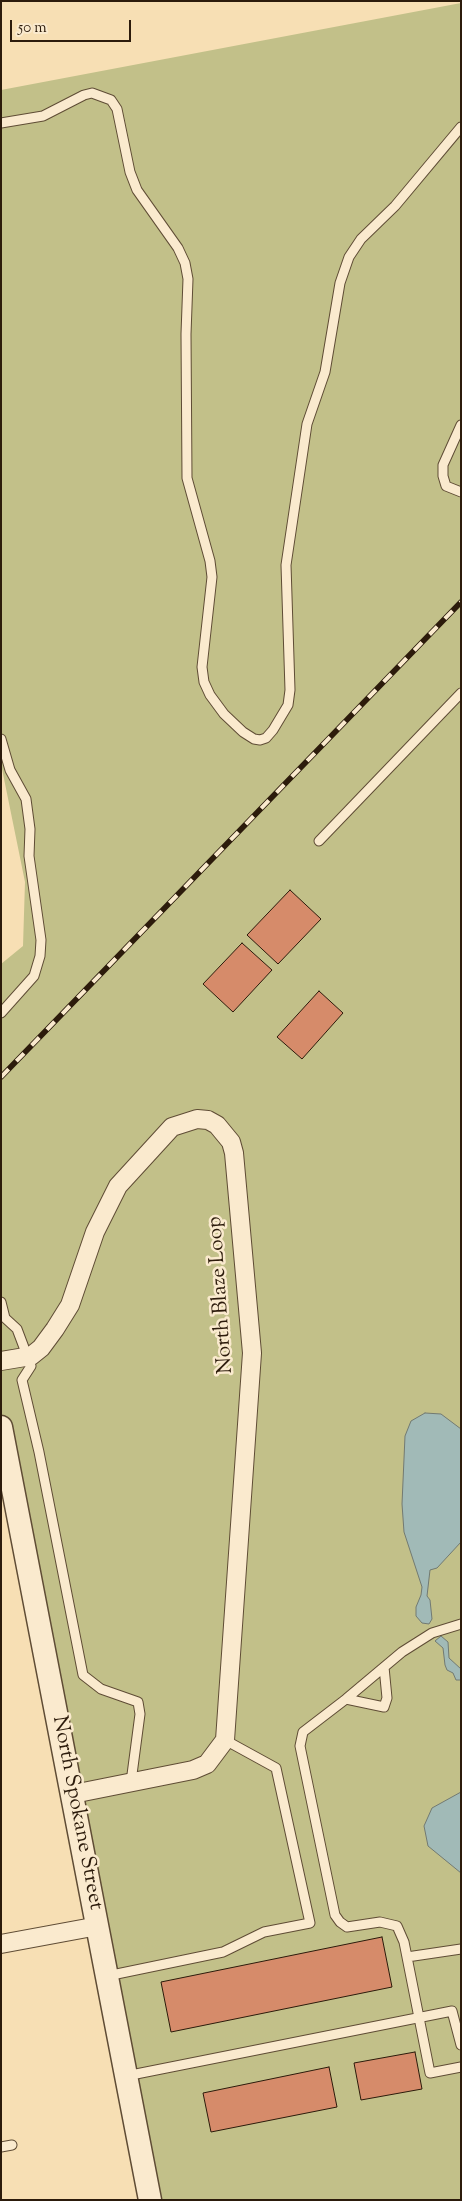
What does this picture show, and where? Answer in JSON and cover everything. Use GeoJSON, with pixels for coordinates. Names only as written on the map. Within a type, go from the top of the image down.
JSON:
{"type":"FeatureCollection","features":[{"type":"Feature","properties":{"kind":"street","name":"North Blaze Loop"},"geometry":{"type":"LineString","coordinates":[[1,1361],[27,1356],[41,1348],[70,1305],[95,1232],[118,1186],[172,1127],[197,1119],[208,1120],[217,1125],[231,1142],[234,1153],[252,1353],[225,1740]]}},
{"type":"Feature","properties":{"kind":"street","name":"North Spokane Street"},"geometry":{"type":"LineString","coordinates":[[1,1427],[150,2200]]}},
{"type":"Feature","properties":{"kind":"street"},"geometry":{"type":"LineString","coordinates":[[72,1794],[193,1770],[207,1764],[225,1740]]}},
{"type":"Feature","properties":{"kind":"street"},"geometry":{"type":"LineString","coordinates":[[1,1944],[98,1926]]}},
{"type":"Feature","properties":{"kind":"lane"},"geometry":{"type":"LineString","coordinates":[[1,123],[43,116],[84,95],[92,93],[111,100],[117,109],[130,172],[137,190],[178,248],[185,263],[188,279],[186,334],[187,478],[210,561],[212,577],[202,668],[204,682],[210,695],[224,714],[254,740],[266,738],[288,705],[290,690],[286,565],[307,424],[325,372],[340,284],[349,257],[362,239],[395,206],[461,127]]}},
{"type":"Feature","properties":{"kind":"lane"},"geometry":{"type":"LineString","coordinates":[[461,425],[443,465],[443,476],[446,486],[461,492]]}},
{"type":"Feature","properties":{"kind":"lane"},"geometry":{"type":"LineString","coordinates":[[319,841],[461,693]]}},
{"type":"Feature","properties":{"kind":"lane"},"geometry":{"type":"LineString","coordinates":[[1,739],[10,770],[26,799],[30,829],[29,856],[41,940],[40,956],[34,976],[1,1013]]}},
{"type":"Feature","properties":{"kind":"lane"},"geometry":{"type":"LineString","coordinates":[[1,1302],[5,1318],[17,1329],[31,1366],[22,1380],[39,1452],[80,1668],[83,1675],[100,1689],[138,1702],[140,1714],[131,1782]]}},
{"type":"Feature","properties":{"kind":"lane"},"geometry":{"type":"LineString","coordinates":[[461,1624],[419,1640],[302,1732],[300,1746],[335,1915],[347,1927],[380,1922],[397,1926],[407,1957],[430,2073],[461,2067]]}},
{"type":"Feature","properties":{"kind":"lane"},"geometry":{"type":"LineString","coordinates":[[346,1699],[384,1707],[387,1698],[384,1667]]}},
{"type":"Feature","properties":{"kind":"lane"},"geometry":{"type":"LineString","coordinates":[[107,1976],[223,1952],[264,1932],[310,1923],[276,1768],[225,1740]]}},
{"type":"Feature","properties":{"kind":"lane"},"geometry":{"type":"LineString","coordinates":[[407,1957],[461,1949]]}},
{"type":"Feature","properties":{"kind":"lane"},"geometry":{"type":"LineString","coordinates":[[126,2076],[452,2011],[461,2045]]}},
{"type":"Feature","properties":{"kind":"lane"},"geometry":{"type":"LineString","coordinates":[[1,2147],[12,2145]]}},
{"type":"Feature","properties":{"kind":"shaded area"},"geometry":{"type":"Polygon","coordinates":[[[461,3],[461,2200],[150,2200],[1,1427],[1,964],[23,946],[25,882],[1,764],[1,90],[461,3]]]}},
{"type":"Feature","properties":{"kind":"water"},"geometry":{"type":"Polygon","coordinates":[[[425,1413],[441,1414],[461,1429],[461,1542],[437,1568],[430,1570],[427,1596],[430,1600],[432,1619],[429,1624],[422,1623],[416,1616],[416,1607],[422,1587],[404,1532],[402,1504],[405,1436],[411,1421],[425,1413]]]}},
{"type":"Feature","properties":{"kind":"water"},"geometry":{"type":"Polygon","coordinates":[[[441,1636],[448,1642],[449,1658],[461,1669],[461,1680],[456,1680],[453,1673],[447,1670],[443,1648],[435,1641],[441,1636]]]}},
{"type":"Feature","properties":{"kind":"water"},"geometry":{"type":"Polygon","coordinates":[[[461,1792],[461,1873],[428,1846],[424,1826],[432,1808],[461,1792]]]}},
{"type":"Feature","properties":{"kind":"building"},"geometry":{"type":"Polygon","coordinates":[[[290,890],[321,919],[278,964],[247,935],[290,890]]]}},
{"type":"Feature","properties":{"kind":"building"},"geometry":{"type":"Polygon","coordinates":[[[242,943],[272,970],[233,1012],[203,984],[242,943]]]}},
{"type":"Feature","properties":{"kind":"building"},"geometry":{"type":"Polygon","coordinates":[[[319,991],[343,1013],[302,1059],[277,1037],[319,991]]]}},
{"type":"Feature","properties":{"kind":"building"},"geometry":{"type":"Polygon","coordinates":[[[382,1937],[392,1987],[171,2032],[161,1982],[382,1937]]]}},
{"type":"Feature","properties":{"kind":"building"},"geometry":{"type":"Polygon","coordinates":[[[415,2052],[422,2089],[361,2100],[354,2063],[415,2052]]]}},
{"type":"Feature","properties":{"kind":"building"},"geometry":{"type":"Polygon","coordinates":[[[329,2067],[337,2107],[211,2132],[203,2093],[329,2067]]]}},
{"type":"Feature","properties":{"kind":"railway"},"geometry":{"type":"LineString","coordinates":[[1,1077],[461,602]]}}]}
